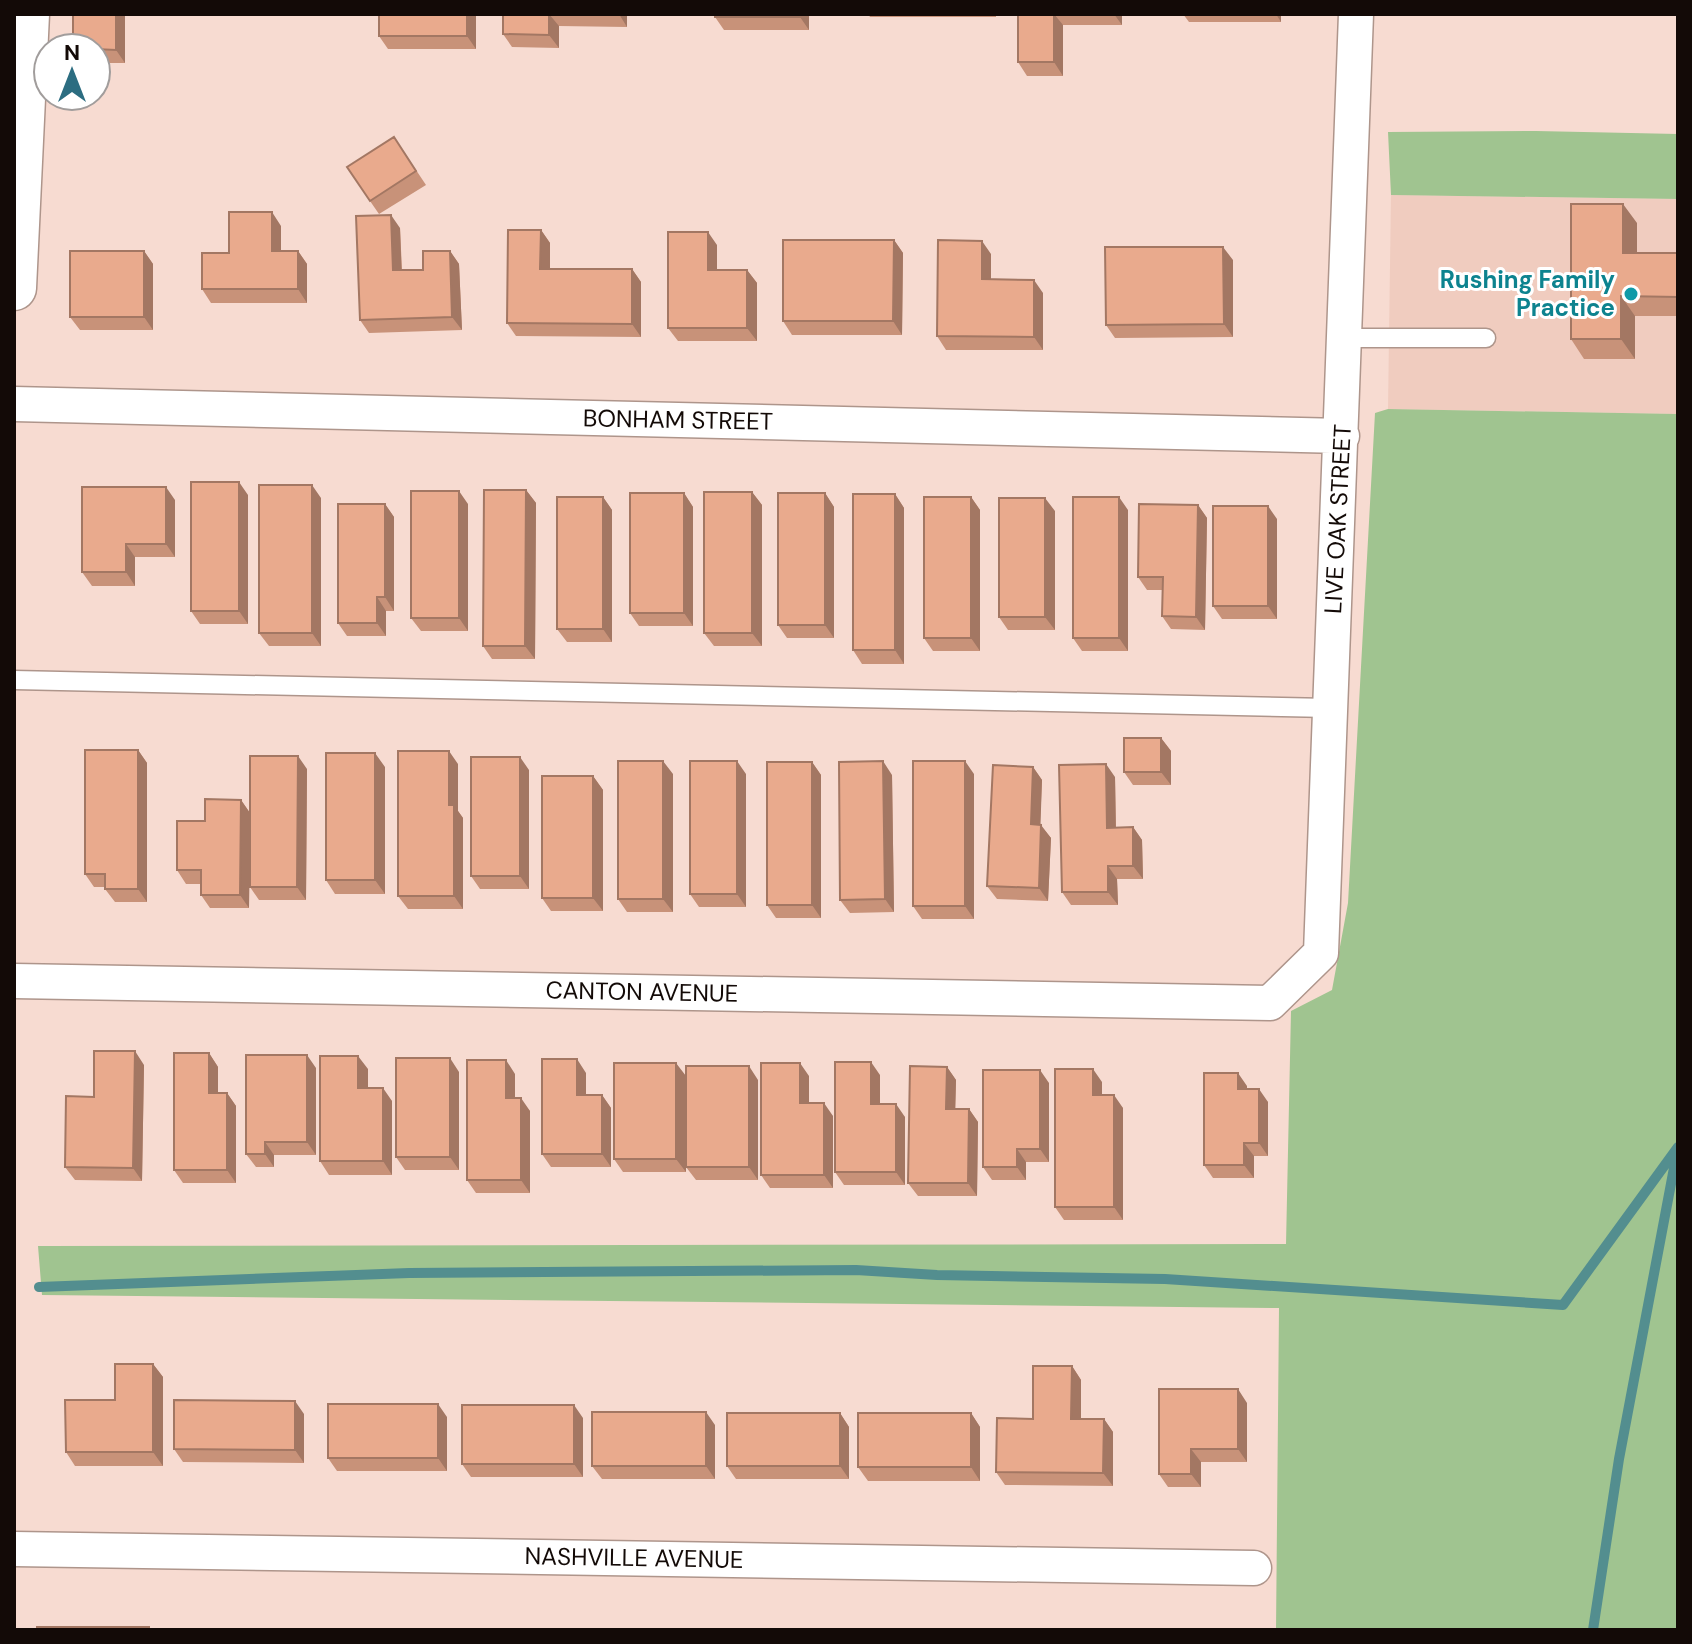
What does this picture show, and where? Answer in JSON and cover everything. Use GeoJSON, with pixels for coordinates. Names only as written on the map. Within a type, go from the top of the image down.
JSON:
{"type":"FeatureCollection","features":[{"type":"Feature","properties":{"kind":"street"},"geometry":{"type":"LineString","coordinates":[[14,288],[17,156],[27,14]]}},
{"type":"Feature","properties":{"kind":"street","name":"LIVE OAK STREET"},"geometry":{"type":"LineString","coordinates":[[1270,1003],[1321,953],[1356,14]]}},
{"type":"Feature","properties":{"kind":"street","name":"BONHAM STREET"},"geometry":{"type":"LineString","coordinates":[[14,404],[1342,436]]}},
{"type":"Feature","properties":{"kind":"street","name":"CANTON AVENUE"},"geometry":{"type":"LineString","coordinates":[[14,981],[1270,1003]]}},
{"type":"Feature","properties":{"kind":"street","name":"NASHVILLE AVENUE"},"geometry":{"type":"LineString","coordinates":[[14,1549],[1254,1568]]}},
{"type":"Feature","properties":{"kind":"lane"},"geometry":{"type":"LineString","coordinates":[[1345,338],[1486,338]]}},
{"type":"Feature","properties":{"kind":"lane"},"geometry":{"type":"LineString","coordinates":[[14,680],[1329,708]]}},
{"type":"Feature","properties":{"kind":"shaded area"},"geometry":{"type":"Polygon","coordinates":[[[1391,195],[1678,199],[1678,414],[1388,409],[1391,195]]]}},
{"type":"Feature","properties":{"kind":"green space"},"geometry":{"type":"Polygon","coordinates":[[[1388,132],[1678,134],[1678,199],[1391,195],[1388,132]]]}},
{"type":"Feature","properties":{"kind":"green space"},"geometry":{"type":"Polygon","coordinates":[[[1388,409],[1678,414],[1678,1630],[1276,1630],[1279,1308],[42,1295],[38,1246],[1286,1244],[1291,1011],[1332,990],[1348,903],[1375,413],[1388,409]]]}},
{"type":"Feature","properties":{"kind":"building"},"geometry":{"type":"Polygon","coordinates":[[[73,14],[116,14],[116,50],[112,50],[112,32],[73,32],[73,14]]]}},
{"type":"Feature","properties":{"kind":"building"},"geometry":{"type":"Polygon","coordinates":[[[379,14],[467,14],[467,36],[379,36],[379,14]]]}},
{"type":"Feature","properties":{"kind":"building"},"geometry":{"type":"Polygon","coordinates":[[[503,14],[549,14],[549,35],[503,34],[503,14]]]}},
{"type":"Feature","properties":{"kind":"building"},"geometry":{"type":"Polygon","coordinates":[[[715,14],[800,14],[800,17],[715,17],[715,14]]]}},
{"type":"Feature","properties":{"kind":"building"},"geometry":{"type":"Polygon","coordinates":[[[1018,14],[1054,14],[1054,62],[1018,62],[1018,14]]]}},
{"type":"Feature","properties":{"kind":"building"},"geometry":{"type":"Polygon","coordinates":[[[394,137],[416,171],[370,201],[347,167],[394,137]]]}},
{"type":"Feature","properties":{"kind":"building","name":"Rushing Family Practice"},"geometry":{"type":"Polygon","coordinates":[[[1571,204],[1623,204],[1623,253],[1678,253],[1678,297],[1621,296],[1621,339],[1571,339],[1571,204]]]}},
{"type":"Feature","properties":{"kind":"building"},"geometry":{"type":"Polygon","coordinates":[[[229,212],[272,212],[272,251],[298,251],[298,289],[202,289],[202,253],[229,253],[229,212]]]}},
{"type":"Feature","properties":{"kind":"building"},"geometry":{"type":"Polygon","coordinates":[[[391,215],[393,270],[423,270],[423,251],[450,251],[452,317],[360,320],[356,216],[391,215]]]}},
{"type":"Feature","properties":{"kind":"building"},"geometry":{"type":"Polygon","coordinates":[[[508,230],[541,230],[540,269],[632,269],[632,324],[507,323],[508,230]]]}},
{"type":"Feature","properties":{"kind":"building"},"geometry":{"type":"Polygon","coordinates":[[[668,232],[708,232],[708,270],[747,270],[747,328],[668,328],[668,232]]]}},
{"type":"Feature","properties":{"kind":"building"},"geometry":{"type":"Polygon","coordinates":[[[783,240],[894,240],[893,321],[783,321],[783,240]]]}},
{"type":"Feature","properties":{"kind":"building"},"geometry":{"type":"Polygon","coordinates":[[[938,240],[982,241],[982,279],[1034,280],[1034,337],[937,336],[938,240]]]}},
{"type":"Feature","properties":{"kind":"building"},"geometry":{"type":"Polygon","coordinates":[[[1105,247],[1223,247],[1224,324],[1106,325],[1105,247]]]}},
{"type":"Feature","properties":{"kind":"building"},"geometry":{"type":"Polygon","coordinates":[[[70,251],[144,251],[144,317],[70,317],[70,251]]]}},
{"type":"Feature","properties":{"kind":"building"},"geometry":{"type":"Polygon","coordinates":[[[191,482],[239,482],[239,611],[191,611],[191,482]]]}},
{"type":"Feature","properties":{"kind":"building"},"geometry":{"type":"Polygon","coordinates":[[[259,485],[312,485],[312,633],[259,633],[259,485]]]}},
{"type":"Feature","properties":{"kind":"building"},"geometry":{"type":"Polygon","coordinates":[[[82,487],[166,487],[166,544],[126,544],[126,572],[82,572],[82,487]]]}},
{"type":"Feature","properties":{"kind":"building"},"geometry":{"type":"Polygon","coordinates":[[[484,490],[526,490],[525,646],[483,646],[484,490]]]}},
{"type":"Feature","properties":{"kind":"building"},"geometry":{"type":"Polygon","coordinates":[[[411,491],[459,491],[459,618],[411,618],[411,491]]]}},
{"type":"Feature","properties":{"kind":"building"},"geometry":{"type":"Polygon","coordinates":[[[704,492],[752,492],[752,633],[704,633],[704,492]]]}},
{"type":"Feature","properties":{"kind":"building"},"geometry":{"type":"Polygon","coordinates":[[[630,493],[684,493],[684,613],[630,613],[630,493]]]}},
{"type":"Feature","properties":{"kind":"building"},"geometry":{"type":"Polygon","coordinates":[[[778,493],[825,493],[825,625],[778,625],[778,493]]]}},
{"type":"Feature","properties":{"kind":"building"},"geometry":{"type":"Polygon","coordinates":[[[853,494],[895,494],[895,650],[853,650],[853,494]]]}},
{"type":"Feature","properties":{"kind":"building"},"geometry":{"type":"Polygon","coordinates":[[[557,497],[603,497],[603,629],[557,629],[557,497]]]}},
{"type":"Feature","properties":{"kind":"building"},"geometry":{"type":"Polygon","coordinates":[[[924,497],[971,497],[971,638],[924,638],[924,497]]]}},
{"type":"Feature","properties":{"kind":"building"},"geometry":{"type":"Polygon","coordinates":[[[1073,497],[1119,497],[1119,638],[1073,638],[1073,497]]]}},
{"type":"Feature","properties":{"kind":"building"},"geometry":{"type":"Polygon","coordinates":[[[999,498],[1045,498],[1045,617],[999,617],[999,498]]]}},
{"type":"Feature","properties":{"kind":"building"},"geometry":{"type":"Polygon","coordinates":[[[338,504],[385,504],[385,597],[377,597],[377,623],[338,623],[338,504]]]}},
{"type":"Feature","properties":{"kind":"building"},"geometry":{"type":"Polygon","coordinates":[[[1139,504],[1198,505],[1196,617],[1162,616],[1163,577],[1138,577],[1139,504]]]}},
{"type":"Feature","properties":{"kind":"building"},"geometry":{"type":"Polygon","coordinates":[[[1213,506],[1268,506],[1268,606],[1213,606],[1213,506]]]}},
{"type":"Feature","properties":{"kind":"building"},"geometry":{"type":"Polygon","coordinates":[[[1124,738],[1161,738],[1161,772],[1124,772],[1124,738]]]}},
{"type":"Feature","properties":{"kind":"building"},"geometry":{"type":"Polygon","coordinates":[[[85,750],[138,750],[138,889],[105,889],[105,874],[85,874],[85,750]]]}},
{"type":"Feature","properties":{"kind":"building"},"geometry":{"type":"Polygon","coordinates":[[[398,751],[449,751],[449,805],[454,805],[454,896],[398,896],[398,751]]]}},
{"type":"Feature","properties":{"kind":"building"},"geometry":{"type":"Polygon","coordinates":[[[326,753],[375,753],[375,880],[326,880],[326,753]]]}},
{"type":"Feature","properties":{"kind":"building"},"geometry":{"type":"Polygon","coordinates":[[[250,756],[298,756],[297,887],[250,887],[250,756]]]}},
{"type":"Feature","properties":{"kind":"building"},"geometry":{"type":"Polygon","coordinates":[[[471,757],[520,757],[520,876],[471,876],[471,757]]]}},
{"type":"Feature","properties":{"kind":"building"},"geometry":{"type":"Polygon","coordinates":[[[618,761],[663,761],[663,899],[618,899],[618,761]]]}},
{"type":"Feature","properties":{"kind":"building"},"geometry":{"type":"Polygon","coordinates":[[[690,761],[737,761],[737,894],[690,894],[690,761]]]}},
{"type":"Feature","properties":{"kind":"building"},"geometry":{"type":"Polygon","coordinates":[[[883,761],[885,899],[840,900],[839,762],[883,761]]]}},
{"type":"Feature","properties":{"kind":"building"},"geometry":{"type":"Polygon","coordinates":[[[913,761],[965,761],[965,906],[913,906],[913,761]]]}},
{"type":"Feature","properties":{"kind":"building"},"geometry":{"type":"Polygon","coordinates":[[[767,762],[812,762],[812,905],[767,905],[767,762]]]}},
{"type":"Feature","properties":{"kind":"building"},"geometry":{"type":"Polygon","coordinates":[[[1106,764],[1107,828],[1133,827],[1133,866],[1108,866],[1108,892],[1062,892],[1059,765],[1106,764]]]}},
{"type":"Feature","properties":{"kind":"building"},"geometry":{"type":"Polygon","coordinates":[[[993,765],[1033,767],[1031,824],[1041,825],[1039,888],[987,886],[993,765]]]}},
{"type":"Feature","properties":{"kind":"building"},"geometry":{"type":"Polygon","coordinates":[[[542,776],[593,776],[593,898],[542,898],[542,776]]]}},
{"type":"Feature","properties":{"kind":"building"},"geometry":{"type":"Polygon","coordinates":[[[205,799],[241,800],[240,895],[201,895],[201,870],[177,870],[177,821],[205,821],[205,799]]]}},
{"type":"Feature","properties":{"kind":"building"},"geometry":{"type":"Polygon","coordinates":[[[94,1051],[135,1051],[133,1168],[65,1167],[66,1096],[94,1097],[94,1051]]]}},
{"type":"Feature","properties":{"kind":"building"},"geometry":{"type":"Polygon","coordinates":[[[174,1053],[209,1053],[209,1093],[227,1093],[227,1170],[174,1170],[174,1053]]]}},
{"type":"Feature","properties":{"kind":"building"},"geometry":{"type":"Polygon","coordinates":[[[246,1055],[307,1055],[307,1142],[265,1142],[265,1154],[246,1154],[246,1055]]]}},
{"type":"Feature","properties":{"kind":"building"},"geometry":{"type":"Polygon","coordinates":[[[320,1056],[358,1056],[358,1088],[383,1088],[383,1161],[320,1161],[320,1056]]]}},
{"type":"Feature","properties":{"kind":"building"},"geometry":{"type":"Polygon","coordinates":[[[396,1058],[450,1058],[450,1157],[396,1157],[396,1058]]]}},
{"type":"Feature","properties":{"kind":"building"},"geometry":{"type":"Polygon","coordinates":[[[542,1059],[577,1059],[577,1095],[602,1095],[602,1154],[542,1154],[542,1059]]]}},
{"type":"Feature","properties":{"kind":"building"},"geometry":{"type":"Polygon","coordinates":[[[467,1060],[506,1060],[506,1098],[521,1098],[521,1180],[467,1180],[467,1060]]]}},
{"type":"Feature","properties":{"kind":"building"},"geometry":{"type":"Polygon","coordinates":[[[835,1062],[871,1062],[871,1104],[896,1104],[896,1172],[835,1172],[835,1062]]]}},
{"type":"Feature","properties":{"kind":"building"},"geometry":{"type":"Polygon","coordinates":[[[614,1063],[676,1063],[676,1159],[614,1159],[614,1063]]]}},
{"type":"Feature","properties":{"kind":"building"},"geometry":{"type":"Polygon","coordinates":[[[761,1063],[800,1063],[800,1103],[824,1103],[824,1175],[761,1175],[761,1063]]]}},
{"type":"Feature","properties":{"kind":"building"},"geometry":{"type":"Polygon","coordinates":[[[686,1066],[749,1066],[749,1167],[686,1167],[686,1066]]]}},
{"type":"Feature","properties":{"kind":"building"},"geometry":{"type":"Polygon","coordinates":[[[910,1066],[947,1067],[946,1109],[969,1109],[968,1183],[908,1183],[910,1066]]]}},
{"type":"Feature","properties":{"kind":"building"},"geometry":{"type":"Polygon","coordinates":[[[1055,1069],[1093,1069],[1093,1095],[1114,1095],[1114,1207],[1055,1207],[1055,1069]]]}},
{"type":"Feature","properties":{"kind":"building"},"geometry":{"type":"Polygon","coordinates":[[[983,1070],[1040,1070],[1040,1149],[1017,1149],[1017,1167],[983,1167],[983,1070]]]}},
{"type":"Feature","properties":{"kind":"building"},"geometry":{"type":"Polygon","coordinates":[[[1204,1073],[1238,1073],[1238,1089],[1259,1089],[1259,1143],[1244,1143],[1244,1165],[1204,1165],[1204,1073]]]}},
{"type":"Feature","properties":{"kind":"building"},"geometry":{"type":"Polygon","coordinates":[[[115,1364],[153,1364],[153,1452],[66,1452],[65,1400],[115,1400],[115,1364]]]}},
{"type":"Feature","properties":{"kind":"building"},"geometry":{"type":"Polygon","coordinates":[[[1033,1366],[1072,1366],[1071,1419],[1104,1419],[1103,1473],[996,1472],[997,1418],[1033,1419],[1033,1366]]]}},
{"type":"Feature","properties":{"kind":"building"},"geometry":{"type":"Polygon","coordinates":[[[1159,1389],[1238,1389],[1238,1449],[1191,1449],[1191,1474],[1159,1474],[1159,1389]]]}},
{"type":"Feature","properties":{"kind":"building"},"geometry":{"type":"Polygon","coordinates":[[[174,1400],[295,1401],[295,1450],[174,1449],[174,1400]]]}},
{"type":"Feature","properties":{"kind":"building"},"geometry":{"type":"Polygon","coordinates":[[[328,1404],[438,1404],[438,1458],[328,1458],[328,1404]]]}},
{"type":"Feature","properties":{"kind":"building"},"geometry":{"type":"Polygon","coordinates":[[[462,1405],[574,1405],[574,1464],[462,1464],[462,1405]]]}},
{"type":"Feature","properties":{"kind":"building"},"geometry":{"type":"Polygon","coordinates":[[[592,1412],[706,1412],[706,1466],[592,1466],[592,1412]]]}},
{"type":"Feature","properties":{"kind":"building"},"geometry":{"type":"Polygon","coordinates":[[[727,1413],[840,1413],[840,1466],[727,1466],[727,1413]]]}},
{"type":"Feature","properties":{"kind":"building"},"geometry":{"type":"Polygon","coordinates":[[[858,1413],[971,1413],[971,1467],[858,1467],[858,1413]]]}},
{"type":"Feature","properties":{"kind":"building"},"geometry":{"type":"Polygon","coordinates":[[[37,1627],[149,1627],[149,1630],[37,1630],[37,1627]]]}},
{"type":"Feature","properties":{"kind":"building"},"geometry":{"type":"Polygon","coordinates":[[[285,1629],[285,1630],[199,1630],[285,1629]]]}},
{"type":"Feature","properties":{"kind":"waterway"},"geometry":{"type":"LineString","coordinates":[[39,1287],[409,1273],[856,1270],[937,1275],[1165,1279],[1563,1305],[1678,1147]]}},
{"type":"Feature","properties":{"kind":"waterway"},"geometry":{"type":"LineString","coordinates":[[1593,1630],[1619,1459],[1677,1152]]}},
{"type":"Feature","properties":{"kind":"place","name":"Rushing Family Practice"},"geometry":{"type":"Point","coordinates":[1631,294]}}]}
